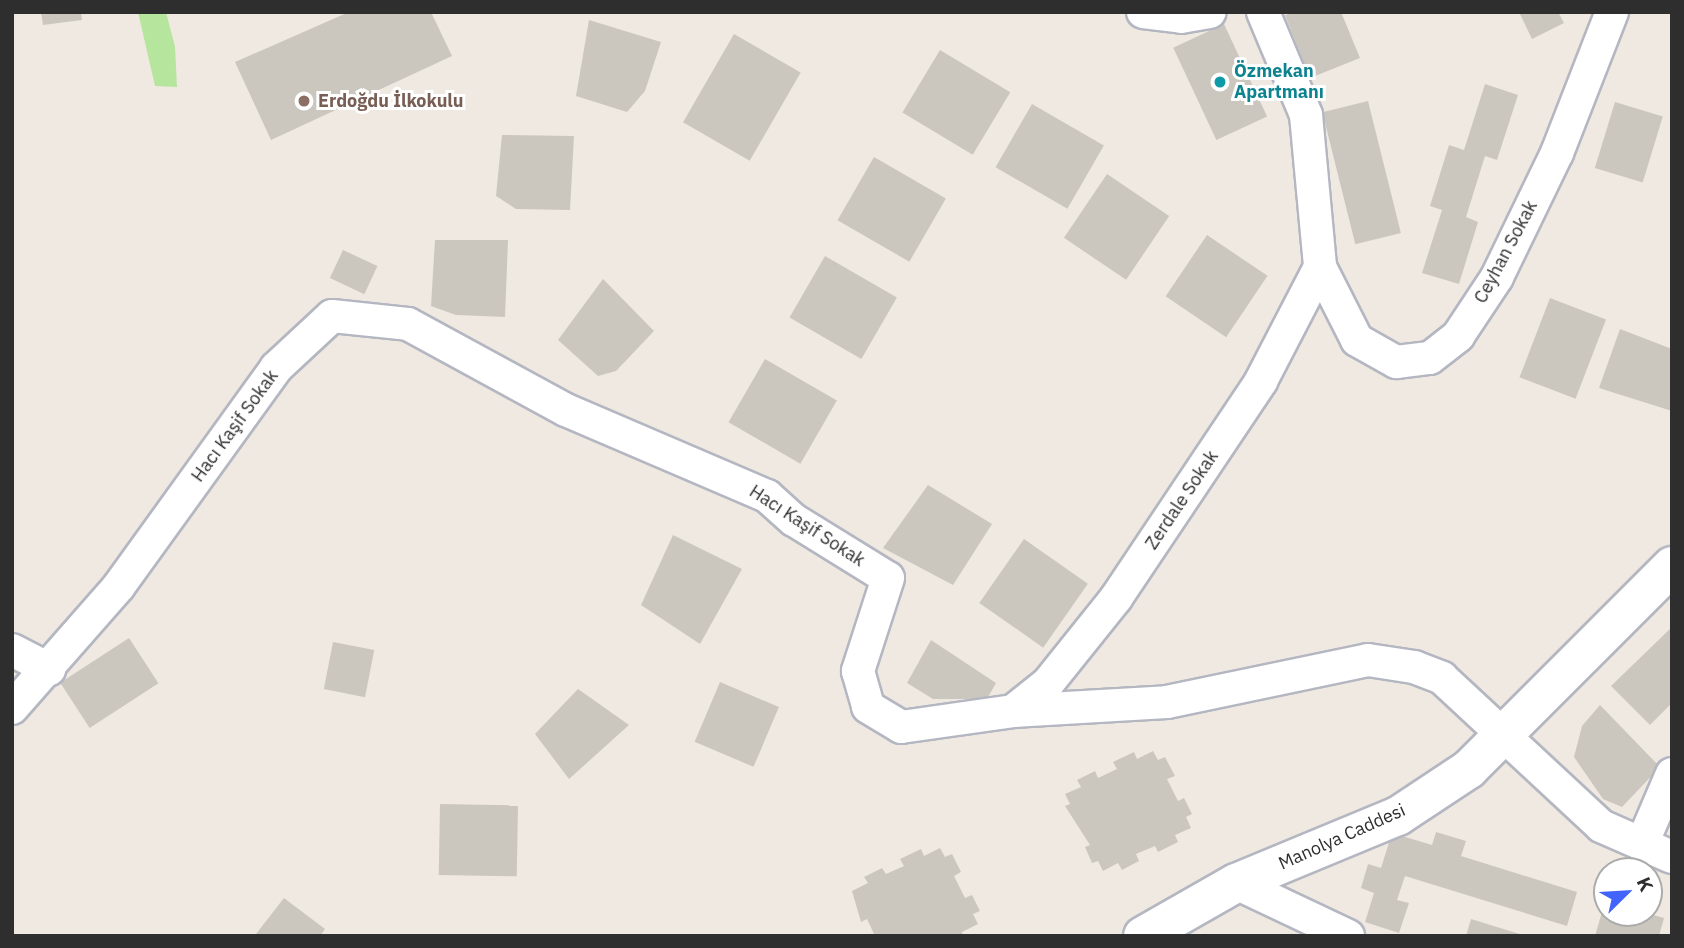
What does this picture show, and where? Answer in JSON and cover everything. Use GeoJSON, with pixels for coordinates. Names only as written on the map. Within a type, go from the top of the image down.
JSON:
{"type":"FeatureCollection","features":[{"type":"Feature","properties":{"kind":"street"},"geometry":{"type":"LineString","coordinates":[[1143,12],[1181,17],[1210,12]]}},
{"type":"Feature","properties":{"kind":"street","name":"Ceyhan Sokak"},"geometry":{"type":"LineString","coordinates":[[1263,12],[1306,115],[1320,267],[1357,340],[1396,362],[1430,358],[1458,336],[1497,277],[1556,153],[1612,12]]}},
{"type":"Feature","properties":{"kind":"street","name":"Zerdale Sokak"},"geometry":{"type":"LineString","coordinates":[[1013,711],[1048,682],[1116,598],[1261,381],[1320,267]]}},
{"type":"Feature","properties":{"kind":"street","name":"Hacı Kaşif Sokak"},"geometry":{"type":"LineString","coordinates":[[12,708],[49,669],[119,586],[276,369],[332,316],[408,324],[566,410],[767,496],[793,520],[888,578],[858,671],[868,707],[901,727],[1013,711],[1167,702],[1368,660],[1414,667],[1442,678],[1601,826],[1672,857]]}},
{"type":"Feature","properties":{"kind":"street","name":"Manolya Caddesi"},"geometry":{"type":"LineString","coordinates":[[1143,936],[1236,883],[1398,816],[1469,769],[1504,737],[1672,566]]}},
{"type":"Feature","properties":{"kind":"street"},"geometry":{"type":"LineString","coordinates":[[12,650],[49,669]]}},
{"type":"Feature","properties":{"kind":"street"},"geometry":{"type":"LineString","coordinates":[[1642,844],[1672,774]]}},
{"type":"Feature","properties":{"kind":"street"},"geometry":{"type":"LineString","coordinates":[[1236,883],[1348,936]]}},
{"type":"Feature","properties":{"kind":"green space"},"geometry":{"type":"Polygon","coordinates":[[[138,12],[166,12],[175,47],[177,87],[155,86],[138,12]]]}},
{"type":"Feature","properties":{"kind":"building"},"geometry":{"type":"Polygon","coordinates":[[[41,12],[81,12],[82,20],[43,25],[41,12]]]}},
{"type":"Feature","properties":{"kind":"building","name":"Erdoğdu İlkokulu"},"geometry":{"type":"Polygon","coordinates":[[[349,12],[431,12],[452,56],[271,140],[235,62],[349,12]]]}},
{"type":"Feature","properties":{"kind":"building"},"geometry":{"type":"Polygon","coordinates":[[[1297,12],[1341,12],[1360,58],[1310,78],[1285,15],[1297,12]]]}},
{"type":"Feature","properties":{"kind":"building"},"geometry":{"type":"Polygon","coordinates":[[[1519,12],[1558,12],[1564,23],[1532,39],[1519,12]]]}},
{"type":"Feature","properties":{"kind":"building"},"geometry":{"type":"Polygon","coordinates":[[[589,20],[661,42],[645,91],[627,112],[576,96],[589,20]]]}},
{"type":"Feature","properties":{"kind":"building","name":"Özmekan Apartmanı"},"geometry":{"type":"Polygon","coordinates":[[[1224,24],[1267,116],[1216,140],[1173,48],[1224,24]]]}},
{"type":"Feature","properties":{"kind":"building"},"geometry":{"type":"Polygon","coordinates":[[[734,34],[801,72],[750,161],[683,122],[734,34]]]}},
{"type":"Feature","properties":{"kind":"building"},"geometry":{"type":"Polygon","coordinates":[[[940,50],[1010,92],[973,155],[902,113],[940,50]]]}},
{"type":"Feature","properties":{"kind":"building"},"geometry":{"type":"Polygon","coordinates":[[[1485,84],[1518,95],[1497,160],[1485,156],[1466,217],[1478,222],[1459,284],[1422,273],[1442,210],[1430,206],[1449,145],[1464,150],[1485,84]]]}},
{"type":"Feature","properties":{"kind":"building"},"geometry":{"type":"Polygon","coordinates":[[[1368,101],[1401,233],[1355,244],[1322,112],[1368,101]]]}},
{"type":"Feature","properties":{"kind":"building"},"geometry":{"type":"Polygon","coordinates":[[[1615,102],[1663,117],[1643,183],[1595,168],[1615,102]]]}},
{"type":"Feature","properties":{"kind":"building"},"geometry":{"type":"Polygon","coordinates":[[[1032,104],[1104,145],[1067,209],[996,167],[1032,104]]]}},
{"type":"Feature","properties":{"kind":"building"},"geometry":{"type":"Polygon","coordinates":[[[502,135],[574,136],[570,210],[516,209],[496,196],[502,135]]]}},
{"type":"Feature","properties":{"kind":"building"},"geometry":{"type":"Polygon","coordinates":[[[874,157],[946,198],[909,262],[838,220],[874,157]]]}},
{"type":"Feature","properties":{"kind":"building"},"geometry":{"type":"Polygon","coordinates":[[[1107,174],[1169,216],[1126,280],[1064,238],[1107,174]]]}},
{"type":"Feature","properties":{"kind":"building"},"geometry":{"type":"Polygon","coordinates":[[[1207,235],[1268,276],[1226,337],[1166,296],[1207,235]]]}},
{"type":"Feature","properties":{"kind":"building"},"geometry":{"type":"Polygon","coordinates":[[[435,240],[508,240],[505,317],[456,315],[431,306],[435,240]]]}},
{"type":"Feature","properties":{"kind":"building"},"geometry":{"type":"Polygon","coordinates":[[[343,250],[377,266],[364,294],[330,278],[343,250]]]}},
{"type":"Feature","properties":{"kind":"building"},"geometry":{"type":"Polygon","coordinates":[[[825,256],[897,298],[861,359],[790,317],[825,256]]]}},
{"type":"Feature","properties":{"kind":"building"},"geometry":{"type":"Polygon","coordinates":[[[603,279],[654,331],[616,371],[598,376],[558,340],[603,279]]]}},
{"type":"Feature","properties":{"kind":"building"},"geometry":{"type":"Polygon","coordinates":[[[1550,298],[1606,320],[1576,399],[1520,377],[1550,298]]]}},
{"type":"Feature","properties":{"kind":"building"},"geometry":{"type":"Polygon","coordinates":[[[1620,329],[1672,349],[1672,411],[1599,388],[1620,329]]]}},
{"type":"Feature","properties":{"kind":"building"},"geometry":{"type":"Polygon","coordinates":[[[765,359],[837,400],[800,464],[728,422],[765,359]]]}},
{"type":"Feature","properties":{"kind":"building"},"geometry":{"type":"Polygon","coordinates":[[[928,485],[992,524],[953,585],[883,548],[928,485]]]}},
{"type":"Feature","properties":{"kind":"building"},"geometry":{"type":"Polygon","coordinates":[[[673,535],[742,569],[700,644],[641,605],[673,535]]]}},
{"type":"Feature","properties":{"kind":"building"},"geometry":{"type":"Polygon","coordinates":[[[1024,539],[1088,584],[1043,648],[979,603],[1024,539]]]}},
{"type":"Feature","properties":{"kind":"building"},"geometry":{"type":"Polygon","coordinates":[[[1672,627],[1672,703],[1650,725],[1611,686],[1672,627]]]}},
{"type":"Feature","properties":{"kind":"building"},"geometry":{"type":"Polygon","coordinates":[[[129,638],[158,683],[90,728],[60,683],[129,638]]]}},
{"type":"Feature","properties":{"kind":"building"},"geometry":{"type":"Polygon","coordinates":[[[931,640],[996,683],[987,699],[933,699],[907,683],[931,640]]]}},
{"type":"Feature","properties":{"kind":"building"},"geometry":{"type":"Polygon","coordinates":[[[333,642],[374,650],[365,697],[324,689],[333,642]]]}},
{"type":"Feature","properties":{"kind":"building"},"geometry":{"type":"Polygon","coordinates":[[[720,682],[779,707],[754,767],[695,742],[720,682]]]}},
{"type":"Feature","properties":{"kind":"building"},"geometry":{"type":"Polygon","coordinates":[[[578,689],[629,725],[569,779],[535,734],[578,689]]]}},
{"type":"Feature","properties":{"kind":"building"},"geometry":{"type":"Polygon","coordinates":[[[1600,705],[1660,767],[1622,807],[1603,799],[1574,757],[1582,726],[1600,705]]]}},
{"type":"Feature","properties":{"kind":"building"},"geometry":{"type":"Polygon","coordinates":[[[1153,751],[1158,760],[1165,757],[1175,776],[1167,779],[1178,801],[1184,798],[1192,814],[1186,817],[1191,828],[1175,835],[1178,842],[1158,852],[1155,846],[1136,854],[1139,861],[1122,870],[1118,863],[1103,871],[1098,861],[1092,863],[1085,847],[1090,845],[1065,806],[1070,804],[1065,794],[1081,787],[1077,780],[1095,771],[1098,778],[1117,769],[1113,762],[1134,752],[1137,759],[1153,751]]]}},
{"type":"Feature","properties":{"kind":"building"},"geometry":{"type":"Polygon","coordinates":[[[440,804],[518,805],[517,876],[439,875],[440,804]]]}},
{"type":"Feature","properties":{"kind":"building"},"geometry":{"type":"Polygon","coordinates":[[[1436,832],[1466,841],[1461,856],[1577,892],[1567,926],[1405,876],[1397,900],[1409,903],[1399,933],[1365,922],[1374,893],[1361,888],[1368,864],[1381,868],[1392,833],[1432,845],[1436,832]]]}},
{"type":"Feature","properties":{"kind":"building"},"geometry":{"type":"Polygon","coordinates":[[[940,848],[945,857],[952,854],[961,872],[954,876],[965,898],[972,895],[980,911],[973,914],[978,924],[962,932],[963,936],[875,936],[867,919],[861,922],[852,891],[868,883],[864,877],[882,868],[886,874],[904,866],[900,859],[921,849],[924,856],[940,848]]]}},
{"type":"Feature","properties":{"kind":"building"},"geometry":{"type":"Polygon","coordinates":[[[284,898],[325,929],[320,936],[256,934],[284,898]]]}},
{"type":"Feature","properties":{"kind":"building"},"geometry":{"type":"Polygon","coordinates":[[[1471,919],[1523,935],[1523,936],[1466,936],[1471,919]]]}},
{"type":"Feature","properties":{"kind":"building"},"geometry":{"type":"Polygon","coordinates":[[[1598,927],[1662,927],[1659,936],[1595,936],[1598,927]]]}},
{"type":"Feature","properties":{"kind":"place","name":"Özmekan Apartmanı"},"geometry":{"type":"Point","coordinates":[1220,82]}},
{"type":"Feature","properties":{"kind":"place","name":"Erdoğdu İlkokulu"},"geometry":{"type":"Point","coordinates":[304,101]}}]}
